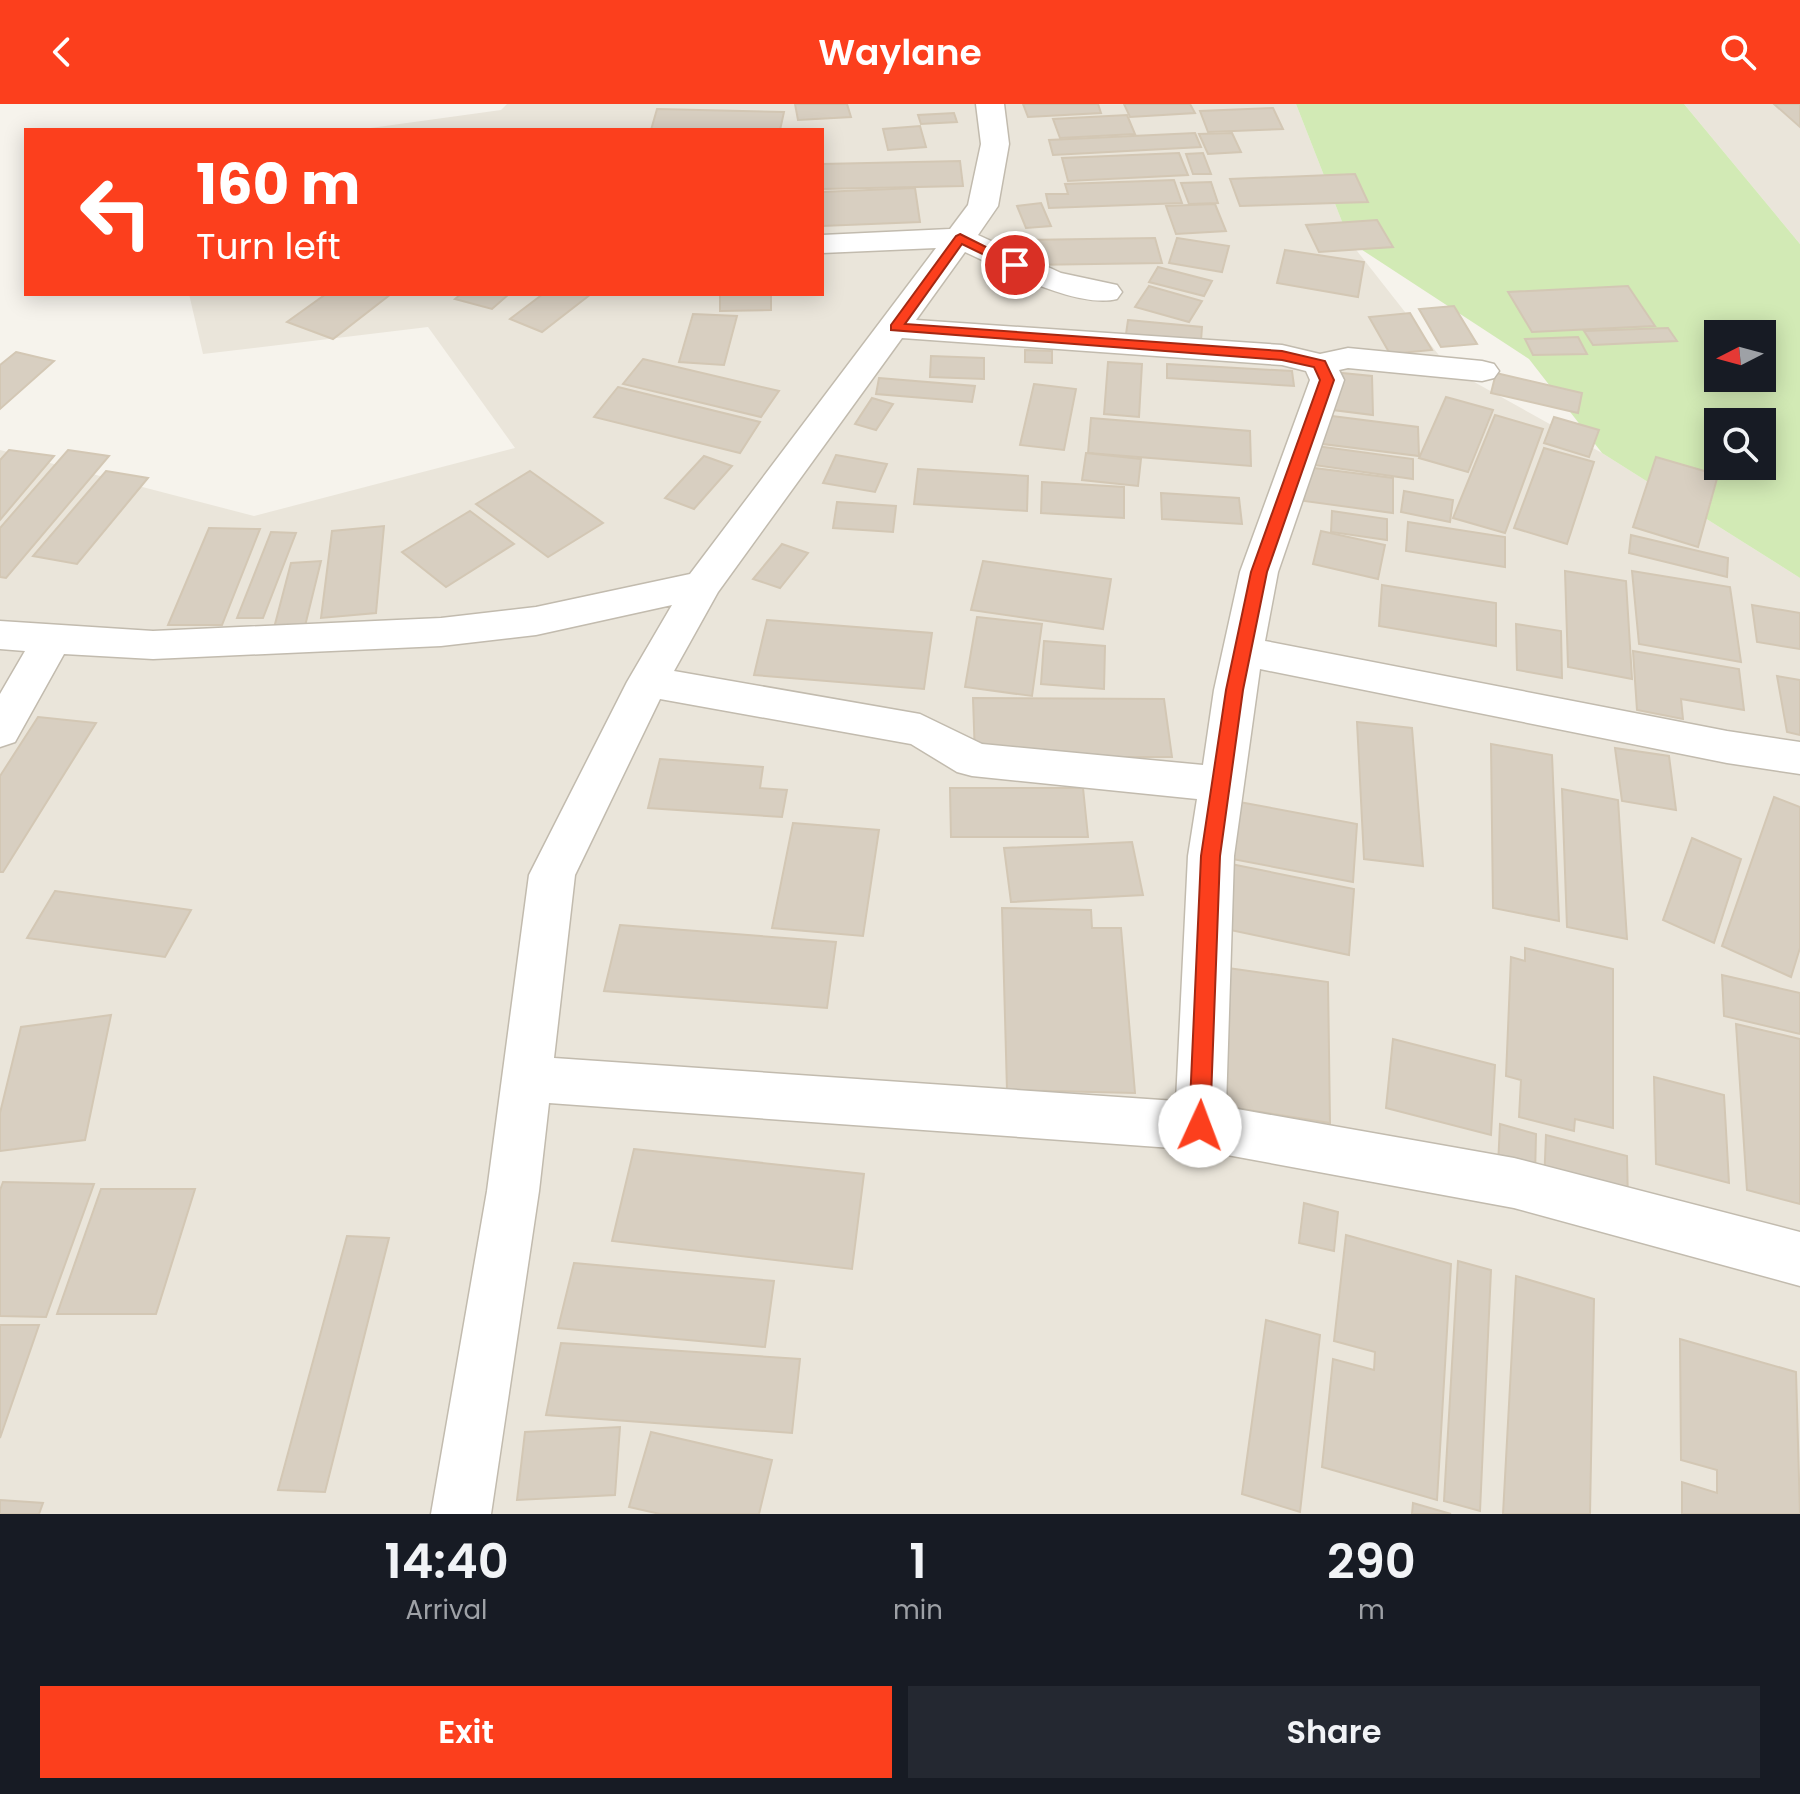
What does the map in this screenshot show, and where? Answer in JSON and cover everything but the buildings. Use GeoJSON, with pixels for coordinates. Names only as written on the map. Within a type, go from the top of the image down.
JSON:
{"type":"FeatureCollection","features":[{"type":"Feature","properties":{"kind":"street"},"geometry":{"type":"LineString","coordinates":[[461,1514],[513,1191],[552,875],[648,682],[703,585],[896,328],[983,206],[995,144],[990,104]]}},
{"type":"Feature","properties":{"kind":"street"},"geometry":{"type":"LineString","coordinates":[[824,244],[960,238],[1051,280],[1106,292]]}},
{"type":"Feature","properties":{"kind":"street"},"geometry":{"type":"LineString","coordinates":[[896,328],[1282,355],[1320,364],[1348,358],[1482,371]]}},
{"type":"Feature","properties":{"kind":"street"},"geometry":{"type":"LineString","coordinates":[[1200,1126],[1211,856],[1221,784],[1259,572],[1327,380],[1320,364]]}},
{"type":"Feature","properties":{"kind":"street"},"geometry":{"type":"LineString","coordinates":[[0,635],[153,645],[441,632],[536,621],[703,585]]}},
{"type":"Feature","properties":{"kind":"street"},"geometry":{"type":"LineString","coordinates":[[0,731],[51,640]]}},
{"type":"Feature","properties":{"kind":"street"},"geometry":{"type":"LineString","coordinates":[[1243,651],[1727,747],[1800,758]]}},
{"type":"Feature","properties":{"kind":"street"},"geometry":{"type":"LineString","coordinates":[[648,682],[920,730],[972,760],[1221,784]]}},
{"type":"Feature","properties":{"kind":"street"},"geometry":{"type":"LineString","coordinates":[[527,1079],[1200,1126],[1514,1183],[1800,1259]]}},
{"type":"Feature","properties":{"kind":"shaded area"},"geometry":{"type":"Polygon","coordinates":[[[507,104],[1296,104],[1350,242],[1449,368],[1602,453],[1800,578],[1800,1514],[0,1514],[0,450],[254,516],[515,448],[428,327],[203,354],[189,296],[824,296],[824,128],[370,128],[501,110],[507,104]]]}},
{"type":"Feature","properties":{"kind":"shaded area"},"geometry":{"type":"Polygon","coordinates":[[[1684,104],[1800,104],[1800,244],[1684,104]]]}},
{"type":"Feature","properties":{"kind":"green space"},"geometry":{"type":"Polygon","coordinates":[[[1296,104],[1684,104],[1800,244],[1800,578],[1602,453],[1529,359],[1350,242],[1296,104]]]}},
{"type":"Feature","properties":{"kind":"route"},"geometry":{"type":"LineString","coordinates":[[1015,265],[960,238],[896,328],[1282,355],[1320,364],[1327,380],[1259,572],[1235,690],[1211,856],[1200,1126]]}}]}
